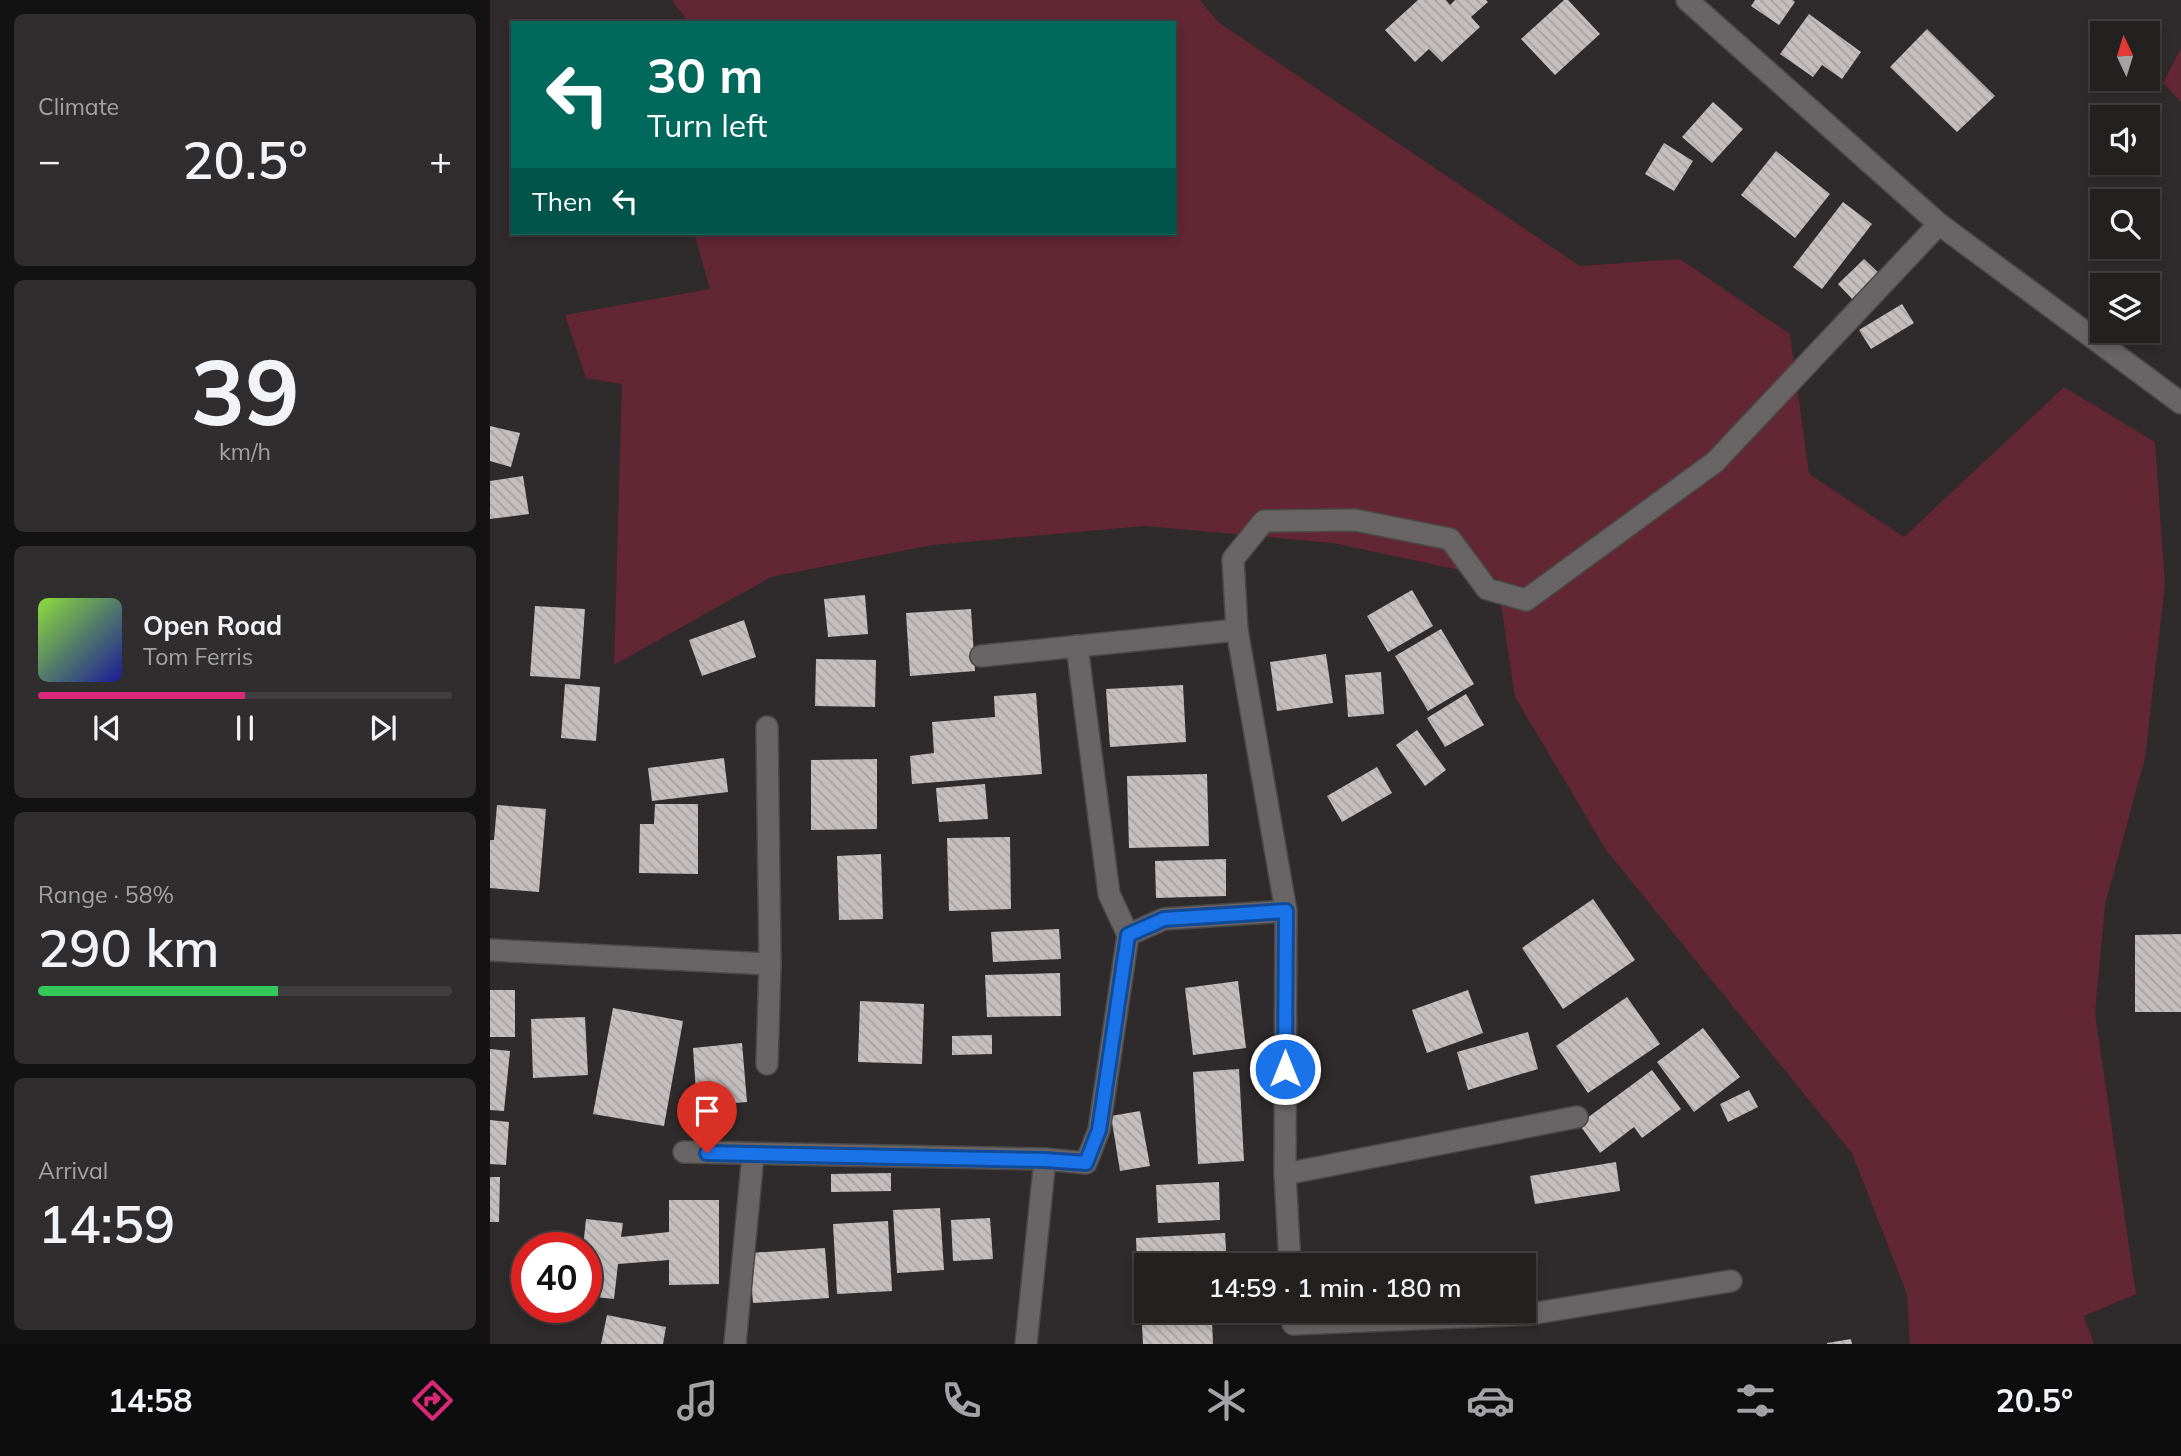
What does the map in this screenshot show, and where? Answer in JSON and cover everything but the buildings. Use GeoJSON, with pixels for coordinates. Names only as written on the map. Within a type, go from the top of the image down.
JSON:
{"type":"FeatureCollection","features":[{"type":"Feature","properties":{"kind":"street"},"geometry":{"type":"LineString","coordinates":[[1687,0],[1939,224],[2181,403]]}},
{"type":"Feature","properties":{"kind":"street"},"geometry":{"type":"LineString","coordinates":[[1289,1253],[1285,1174],[1286,911],[1237,630],[1233,559],[1265,521],[1355,520],[1450,539],[1488,590],[1526,600],[1715,462],[1939,224]]}},
{"type":"Feature","properties":{"kind":"street"},"geometry":{"type":"LineString","coordinates":[[981,656],[1237,630]]}},
{"type":"Feature","properties":{"kind":"street"},"geometry":{"type":"LineString","coordinates":[[684,1152],[1086,1163],[1099,1130],[1128,935],[1109,894],[1077,646]]}},
{"type":"Feature","properties":{"kind":"street"},"geometry":{"type":"LineString","coordinates":[[766,1064],[770,964],[767,727]]}},
{"type":"Feature","properties":{"kind":"street"},"geometry":{"type":"LineString","coordinates":[[1128,935],[1164,919],[1286,911]]}},
{"type":"Feature","properties":{"kind":"street"},"geometry":{"type":"LineString","coordinates":[[490,950],[770,964]]}},
{"type":"Feature","properties":{"kind":"street"},"geometry":{"type":"LineString","coordinates":[[1285,1174],[1577,1117]]}},
{"type":"Feature","properties":{"kind":"street"},"geometry":{"type":"LineString","coordinates":[[735,1344],[753,1155]]}},
{"type":"Feature","properties":{"kind":"street"},"geometry":{"type":"LineString","coordinates":[[1026,1344],[1045,1160]]}},
{"type":"Feature","properties":{"kind":"street"},"geometry":{"type":"LineString","coordinates":[[1293,1326],[1530,1314],[1731,1281]]}},
{"type":"Feature","properties":{"kind":"shaded area"},"geometry":{"type":"Polygon","coordinates":[[[672,0],[1200,0],[1218,22],[1580,266],[1680,259],[1790,334],[1809,474],[1904,537],[2064,387],[2155,442],[2165,585],[2145,758],[2105,905],[2095,1013],[2136,1294],[2084,1316],[2094,1344],[1910,1344],[1907,1294],[1852,1153],[1606,850],[1515,697],[1497,578],[1333,543],[1145,526],[932,545],[771,577],[614,665],[622,384],[586,378],[565,315],[710,289],[695,235],[1176,235],[1176,21],[688,21],[672,0]]]}},
{"type":"Feature","properties":{"kind":"shaded area"},"geometry":{"type":"Polygon","coordinates":[[[2181,48],[2181,102],[2163,83],[2181,48]]]}},
{"type":"Feature","properties":{"kind":"route"},"geometry":{"type":"LineString","coordinates":[[707,1153],[1086,1163],[1099,1130],[1128,935],[1164,919],[1286,911],[1285,1069]]}}]}
